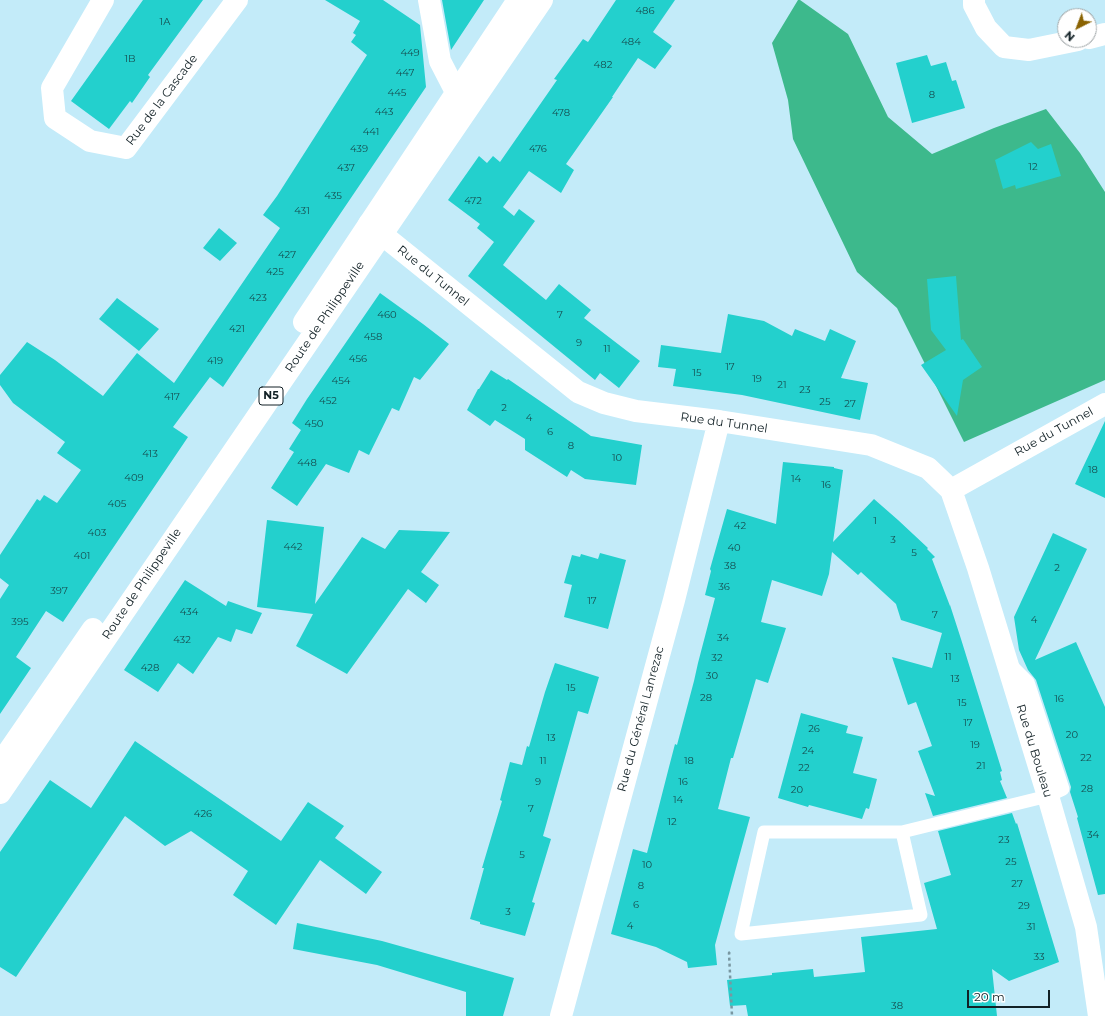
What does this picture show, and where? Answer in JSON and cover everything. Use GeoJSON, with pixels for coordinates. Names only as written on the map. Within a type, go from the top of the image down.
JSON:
{"type":"FeatureCollection","features":[{"type":"Feature","properties":{"kind":"street","name":"Rue de la Cascade"},"geometry":{"type":"LineString","coordinates":[[103,0],[52,88],[56,118],[90,141],[126,148],[237,0]]}},
{"type":"Feature","properties":{"kind":"street"},"geometry":{"type":"LineString","coordinates":[[429,0],[440,61],[465,96]]}},
{"type":"Feature","properties":{"kind":"street","name":"Route de Philippeville"},"geometry":{"type":"LineString","coordinates":[[0,792],[465,96],[518,0]]}},
{"type":"Feature","properties":{"kind":"street","name":"Route de Philippeville"},"geometry":{"type":"LineString","coordinates":[[465,96],[542,0]]}},
{"type":"Feature","properties":{"kind":"street"},"geometry":{"type":"LineString","coordinates":[[974,0],[974,5],[986,28],[1004,47],[1029,50],[1057,44]]}},
{"type":"Feature","properties":{"kind":"street","name":"Route de Philippeville"},"geometry":{"type":"LineString","coordinates":[[0,764],[246,409],[376,229]]}},
{"type":"Feature","properties":{"kind":"street","name":"Rue du Tunnel"},"geometry":{"type":"LineString","coordinates":[[376,229],[578,392],[604,403],[636,410],[719,421],[871,445],[928,468],[951,490],[1105,404]]}},
{"type":"Feature","properties":{"kind":"street","name":"Rue du Général Lanrezac"},"geometry":{"type":"LineString","coordinates":[[561,1016],[674,600],[719,421]]}},
{"type":"Feature","properties":{"kind":"street","name":"Rue du Bouleau"},"geometry":{"type":"LineString","coordinates":[[951,490],[978,568],[1048,796],[1086,927],[1099,1016]]}},
{"type":"Feature","properties":{"kind":"lane"},"geometry":{"type":"LineString","coordinates":[[902,832],[921,915],[741,934],[764,832],[902,832],[1048,796]]}},
{"type":"Feature","properties":{"kind":"path"},"geometry":{"type":"LineString","coordinates":[[732,1016],[729,953],[741,934]]}},
{"type":"Feature","properties":{"kind":"green space"},"geometry":{"type":"Polygon","coordinates":[[[798,0],[848,34],[888,117],[932,154],[994,128],[1046,109],[1080,153],[1105,192],[1105,380],[964,442],[897,308],[857,272],[793,139],[788,100],[772,43],[798,0]]]}},
{"type":"Feature","properties":{"kind":"building"},"geometry":{"type":"Polygon","coordinates":[[[143,0],[203,0],[148,75],[150,77],[132,103],[130,101],[109,129],[71,101],[143,0]]]}},
{"type":"Feature","properties":{"kind":"building"},"geometry":{"type":"Polygon","coordinates":[[[325,0],[383,0],[420,25],[426,87],[223,387],[210,377],[173,427],[188,437],[63,622],[46,611],[16,657],[31,668],[0,714],[0,599],[9,585],[0,578],[0,555],[37,499],[40,501],[44,495],[57,503],[81,470],[57,453],[65,442],[13,403],[0,385],[0,375],[27,342],[55,360],[103,396],[137,353],[174,383],[280,228],[263,215],[277,196],[367,55],[351,42],[356,35],[353,33],[360,21],[325,0]]]}},
{"type":"Feature","properties":{"kind":"building"},"geometry":{"type":"Polygon","coordinates":[[[442,0],[484,0],[451,50],[442,0]]]}},
{"type":"Feature","properties":{"kind":"building"},"geometry":{"type":"Polygon","coordinates":[[[616,0],[675,0],[653,32],[672,46],[655,69],[638,58],[613,97],[566,164],[574,170],[561,193],[529,171],[503,207],[514,216],[519,209],[535,221],[503,265],[546,300],[559,284],[591,310],[584,318],[640,361],[619,388],[600,373],[595,380],[468,276],[494,242],[477,228],[480,224],[448,200],[479,156],[487,163],[493,156],[500,162],[557,80],[554,79],[583,39],[588,42],[616,0]]]}},
{"type":"Feature","properties":{"kind":"building"},"geometry":{"type":"Polygon","coordinates":[[[927,55],[931,66],[946,62],[952,81],[956,80],[965,108],[912,123],[896,63],[927,55]]]}},
{"type":"Feature","properties":{"kind":"building"},"geometry":{"type":"Polygon","coordinates":[[[1031,142],[1038,149],[1051,144],[1061,176],[1016,189],[1015,185],[1003,189],[995,160],[1031,142]]]}},
{"type":"Feature","properties":{"kind":"building"},"geometry":{"type":"Polygon","coordinates":[[[219,228],[237,243],[220,261],[203,248],[219,228]]]}},
{"type":"Feature","properties":{"kind":"building"},"geometry":{"type":"Polygon","coordinates":[[[956,276],[961,340],[963,339],[982,367],[963,380],[957,416],[921,365],[946,350],[931,330],[927,279],[956,276]]]}},
{"type":"Feature","properties":{"kind":"building"},"geometry":{"type":"Polygon","coordinates":[[[380,293],[449,344],[420,380],[414,377],[399,411],[392,408],[369,455],[359,450],[349,473],[326,464],[297,506],[271,488],[294,452],[289,449],[301,430],[292,423],[380,293]]]}},
{"type":"Feature","properties":{"kind":"building"},"geometry":{"type":"Polygon","coordinates":[[[117,298],[159,329],[139,351],[99,319],[117,298]]]}},
{"type":"Feature","properties":{"kind":"building"},"geometry":{"type":"Polygon","coordinates":[[[728,314],[764,321],[792,336],[795,329],[825,341],[830,329],[856,341],[841,378],[868,383],[860,420],[742,395],[673,386],[676,369],[658,367],[661,345],[721,353],[728,314]]]}},
{"type":"Feature","properties":{"kind":"building"},"geometry":{"type":"Polygon","coordinates":[[[491,370],[507,380],[508,379],[591,436],[642,445],[636,485],[585,479],[571,470],[567,477],[525,450],[525,439],[495,420],[490,426],[467,410],[478,389],[491,370]]]}},
{"type":"Feature","properties":{"kind":"building"},"geometry":{"type":"Polygon","coordinates":[[[1105,421],[1105,498],[1075,484],[1105,421]]]}},
{"type":"Feature","properties":{"kind":"building"},"geometry":{"type":"Polygon","coordinates":[[[783,462],[834,467],[843,470],[833,542],[874,499],[928,548],[927,549],[935,557],[932,559],[950,605],[961,639],[1002,771],[1000,772],[1002,780],[1000,781],[1007,798],[933,816],[925,793],[935,796],[918,751],[932,746],[916,702],[908,705],[892,657],[932,668],[942,633],[901,620],[896,604],[861,572],[858,575],[832,552],[829,574],[822,596],[772,580],[761,622],[786,628],[768,683],[756,679],[733,758],[731,758],[718,809],[750,817],[715,945],[717,965],[688,968],[687,962],[656,947],[611,934],[633,849],[647,853],[675,744],[677,745],[715,598],[705,595],[711,571],[710,569],[727,509],[776,524],[783,462]]]}},
{"type":"Feature","properties":{"kind":"building"},"geometry":{"type":"Polygon","coordinates":[[[267,520],[324,527],[315,604],[362,537],[385,549],[399,530],[450,532],[421,572],[439,585],[426,603],[408,589],[347,674],[296,646],[313,614],[257,607],[267,520]]]}},
{"type":"Feature","properties":{"kind":"building"},"geometry":{"type":"Polygon","coordinates":[[[1053,533],[1087,549],[1035,660],[1076,642],[1105,707],[1105,894],[1098,895],[1070,792],[1071,787],[1036,680],[1028,670],[1019,650],[1014,617],[1053,533]]]}},
{"type":"Feature","properties":{"kind":"building"},"geometry":{"type":"Polygon","coordinates":[[[600,553],[626,560],[608,629],[564,617],[572,585],[564,583],[572,555],[580,557],[581,554],[598,559],[600,553]]]}},
{"type":"Feature","properties":{"kind":"building"},"geometry":{"type":"Polygon","coordinates":[[[185,580],[226,606],[228,601],[262,613],[252,634],[236,629],[231,642],[218,637],[193,674],[178,663],[158,692],[124,670],[185,580]]]}},
{"type":"Feature","properties":{"kind":"building"},"geometry":{"type":"Polygon","coordinates":[[[555,663],[599,677],[588,714],[578,711],[543,836],[551,839],[532,902],[535,903],[525,936],[480,924],[480,922],[470,919],[484,868],[482,868],[502,801],[500,800],[510,762],[522,765],[555,663]]]}},
{"type":"Feature","properties":{"kind":"building"},"geometry":{"type":"Polygon","coordinates":[[[801,713],[848,726],[846,733],[863,737],[853,773],[877,779],[869,809],[866,808],[862,819],[809,805],[808,807],[778,798],[801,713]]]}},
{"type":"Feature","properties":{"kind":"building"},"geometry":{"type":"Polygon","coordinates":[[[135,741],[281,841],[308,802],[344,826],[335,838],[382,872],[366,894],[320,860],[276,925],[233,895],[248,871],[191,831],[165,846],[125,816],[16,977],[0,967],[0,852],[50,780],[91,808],[135,741]]]}},
{"type":"Feature","properties":{"kind":"building"},"geometry":{"type":"Polygon","coordinates":[[[1012,813],[1016,824],[1017,823],[1059,962],[1009,981],[992,969],[997,1016],[748,1016],[746,1005],[730,1006],[727,980],[772,975],[772,973],[813,969],[814,977],[865,972],[861,937],[937,929],[924,883],[951,875],[938,831],[1012,813]]]}},
{"type":"Feature","properties":{"kind":"building"},"geometry":{"type":"Polygon","coordinates":[[[297,923],[382,941],[514,978],[503,1016],[466,1016],[466,992],[377,965],[293,949],[297,923]]]}}]}
